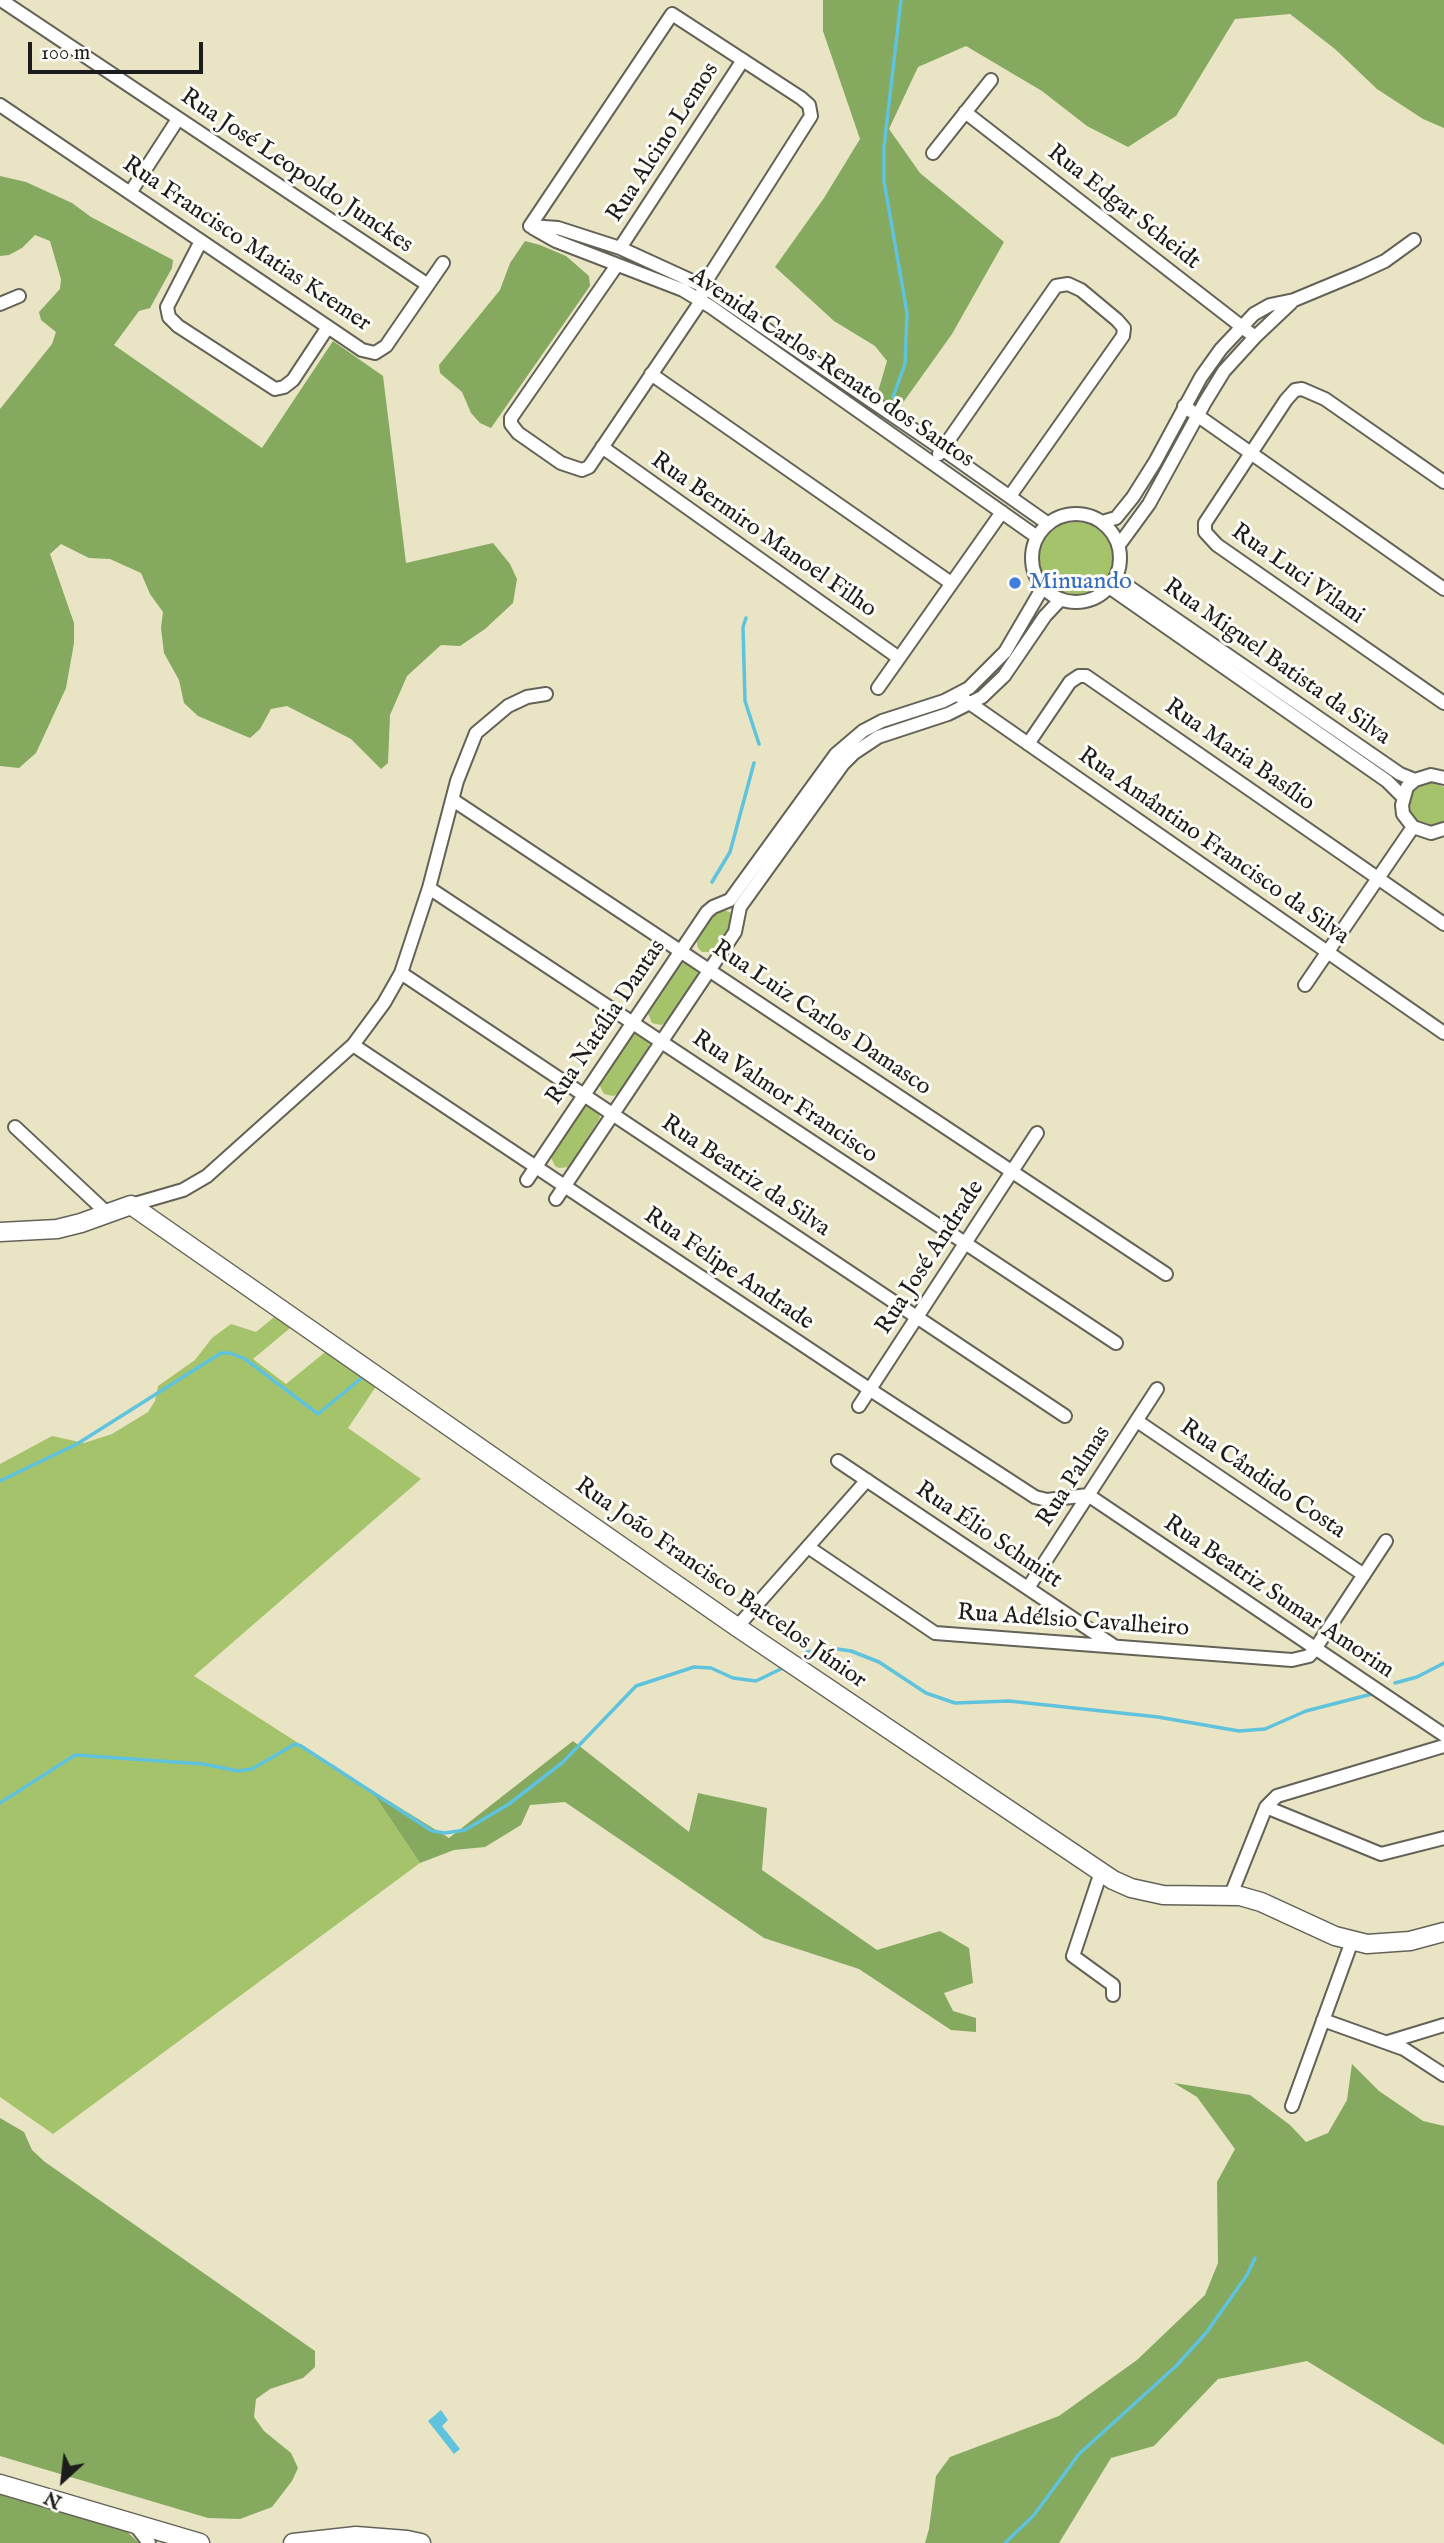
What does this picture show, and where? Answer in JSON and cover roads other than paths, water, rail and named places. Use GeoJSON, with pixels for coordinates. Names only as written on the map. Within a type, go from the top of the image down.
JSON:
{"type":"FeatureCollection","features":[{"type":"Feature","properties":{"kind":"street","name":"Rua José Leopoldo Junckes"},"geometry":{"type":"LineString","coordinates":[[1,0],[428,285]]}},
{"type":"Feature","properties":{"kind":"street"},"geometry":{"type":"LineString","coordinates":[[530,226],[672,14],[795,93],[809,105],[811,116],[703,286],[701,301],[589,467],[582,470],[561,463],[510,425],[512,414],[617,265]]}},
{"type":"Feature","properties":{"kind":"street","name":"Rua Alcino Lemos"},"geometry":{"type":"LineString","coordinates":[[620,248],[743,60]]}},
{"type":"Feature","properties":{"kind":"street"},"geometry":{"type":"LineString","coordinates":[[933,153],[990,80]]}},
{"type":"Feature","properties":{"kind":"street","name":"Rua Francisco Matias Kremer"},"geometry":{"type":"LineString","coordinates":[[0,105],[362,350],[375,353],[381,351],[443,263]]}},
{"type":"Feature","properties":{"kind":"street","name":"Rua Edgar Scheidt"},"geometry":{"type":"LineString","coordinates":[[965,112],[1255,337]]}},
{"type":"Feature","properties":{"kind":"street"},"geometry":{"type":"LineString","coordinates":[[130,193],[178,119]]}},
{"type":"Feature","properties":{"kind":"street","name":"Avenida Carlos Renato dos Santos"},"geometry":{"type":"LineString","coordinates":[[530,226],[558,228],[620,248],[703,286],[1047,523]]}},
{"type":"Feature","properties":{"kind":"street","name":"Avenida Carlos Renato dos Santos"},"geometry":{"type":"LineString","coordinates":[[530,226],[555,241],[683,290],[701,301],[1037,537]]}},
{"type":"Feature","properties":{"kind":"street"},"geometry":{"type":"LineString","coordinates":[[1102,522],[1116,518],[1133,497],[1210,363],[1241,327],[1261,309],[1294,300],[1385,261],[1414,240]]}},
{"type":"Feature","properties":{"kind":"street"},"geometry":{"type":"LineString","coordinates":[[201,241],[167,307],[169,317],[188,333],[275,389],[285,387],[293,380],[328,327]]}},
{"type":"Feature","properties":{"kind":"street"},"geometry":{"type":"LineString","coordinates":[[933,463],[1056,286],[1062,283],[1081,290],[1124,328],[1118,345],[1010,496]]}},
{"type":"Feature","properties":{"kind":"street"},"geometry":{"type":"LineString","coordinates":[[0,304],[19,296]]}},
{"type":"Feature","properties":{"kind":"street"},"geometry":{"type":"LineString","coordinates":[[1119,545],[1149,504],[1224,371],[1294,300]]}},
{"type":"Feature","properties":{"kind":"street"},"geometry":{"type":"LineString","coordinates":[[651,374],[951,583]]}},
{"type":"Feature","properties":{"kind":"street"},"geometry":{"type":"LineString","coordinates":[[1250,452],[1290,394],[1302,389],[1325,399],[1444,482]]}},
{"type":"Feature","properties":{"kind":"street"},"geometry":{"type":"LineString","coordinates":[[1184,406],[1444,589]]}},
{"type":"Feature","properties":{"kind":"street","name":"Rua Bermiro Manoel Filho"},"geometry":{"type":"LineString","coordinates":[[602,447],[899,658]]}},
{"type":"Feature","properties":{"kind":"street","name":"Rua Luci Vilani"},"geometry":{"type":"LineString","coordinates":[[1250,452],[1208,515],[1205,533],[1211,540],[1444,703]]}},
{"type":"Feature","properties":{"kind":"street"},"geometry":{"type":"LineString","coordinates":[[878,688],[1002,512]]}},
{"type":"Feature","properties":{"kind":"street"},"geometry":{"type":"LineString","coordinates":[[1080,513],[1102,522],[1112,532],[1121,556],[1113,583],[1101,594],[1082,602],[1060,600],[1043,587],[1035,576],[1032,549],[1037,537],[1047,523],[1057,517],[1080,513]]}},
{"type":"Feature","properties":{"kind":"street","name":"Rua Miguel Batista da Silva"},"geometry":{"type":"LineString","coordinates":[[1113,583],[1400,774],[1415,779]]}},
{"type":"Feature","properties":{"kind":"street","name":"Rua Miguel Batista da Silva"},"geometry":{"type":"LineString","coordinates":[[1113,583],[1387,781],[1403,797]]}},
{"type":"Feature","properties":{"kind":"street"},"geometry":{"type":"LineString","coordinates":[[556,1199],[738,927],[735,903],[828,764],[850,740],[882,722],[958,695],[980,679],[1005,652],[1043,587]]}},
{"type":"Feature","properties":{"kind":"street"},"geometry":{"type":"LineString","coordinates":[[735,903],[854,753],[878,737],[971,704],[982,697],[1004,676],[1045,616],[1060,600]]}},
{"type":"Feature","properties":{"kind":"street","name":"Rua Maria Basílio"},"geometry":{"type":"LineString","coordinates":[[1028,744],[1070,682],[1079,676],[1086,676],[1444,924]]}},
{"type":"Feature","properties":{"kind":"street"},"geometry":{"type":"LineString","coordinates":[[0,1232],[57,1228],[81,1223],[183,1189],[207,1175],[354,1045],[384,1003],[401,973],[429,887],[465,758],[476,733],[508,706],[527,697],[546,694]]}},
{"type":"Feature","properties":{"kind":"street","name":"Rua Amântino Francisco da Silva"},"geometry":{"type":"LineString","coordinates":[[958,695],[1444,1033]]}},
{"type":"Feature","properties":{"kind":"street"},"geometry":{"type":"LineString","coordinates":[[1444,778],[1431,775],[1415,779],[1407,787],[1403,797],[1404,814],[1413,827],[1431,833],[1444,829]]}},
{"type":"Feature","properties":{"kind":"street","name":"Rua Luiz Carlos Damasco"},"geometry":{"type":"LineString","coordinates":[[453,800],[1166,1274]]}},
{"type":"Feature","properties":{"kind":"street"},"geometry":{"type":"LineString","coordinates":[[1305,985],[1413,827]]}},
{"type":"Feature","properties":{"kind":"street","name":"Rua Valmor Francisco"},"geometry":{"type":"LineString","coordinates":[[429,887],[1116,1343]]}},
{"type":"Feature","properties":{"kind":"street","name":"Rua Natália Dantas"},"geometry":{"type":"LineString","coordinates":[[527,1180],[708,912],[713,907],[735,903]]}},
{"type":"Feature","properties":{"kind":"street","name":"Rua Beatriz da Silva"},"geometry":{"type":"LineString","coordinates":[[401,973],[1065,1416]]}},
{"type":"Feature","properties":{"kind":"street","name":"Rua Felipe Andrade"},"geometry":{"type":"LineString","coordinates":[[354,1045],[869,1390],[1035,1497],[1047,1500],[1088,1495]]}},
{"type":"Feature","properties":{"kind":"street"},"geometry":{"type":"LineString","coordinates":[[15,1127],[107,1213]]}},
{"type":"Feature","properties":{"kind":"street","name":"Rua José Andrade"},"geometry":{"type":"LineString","coordinates":[[859,1405],[1037,1133]]}},
{"type":"Feature","properties":{"kind":"street","name":"Rua João Francisco Barcelos Júnior"},"geometry":{"type":"LineString","coordinates":[[131,1205],[737,1627],[1101,1872],[1131,1888],[1155,1894],[1230,1896],[1261,1902],[1352,1941],[1391,1944],[1444,1933]]}},
{"type":"Feature","properties":{"kind":"street","name":"Rua Palmas"},"geometry":{"type":"LineString","coordinates":[[1028,1588],[1157,1389]]}},
{"type":"Feature","properties":{"kind":"street","name":"Rua Cândido Costa"},"geometry":{"type":"LineString","coordinates":[[1137,1421],[1364,1575]]}},
{"type":"Feature","properties":{"kind":"street","name":"Rua Élio Schmitt"},"geometry":{"type":"LineString","coordinates":[[838,1461],[1115,1646]]}},
{"type":"Feature","properties":{"kind":"street"},"geometry":{"type":"LineString","coordinates":[[737,1627],[867,1480]]}},
{"type":"Feature","properties":{"kind":"street","name":"Rua Beatriz Sumar Amorim"},"geometry":{"type":"LineString","coordinates":[[1088,1495],[1444,1735]]}},
{"type":"Feature","properties":{"kind":"street"},"geometry":{"type":"LineString","coordinates":[[1315,1649],[1386,1541]]}},
{"type":"Feature","properties":{"kind":"street","name":"Rua Adélsio Cavalheiro"},"geometry":{"type":"LineString","coordinates":[[808,1547],[935,1633],[1292,1660],[1309,1656],[1315,1649]]}},
{"type":"Feature","properties":{"kind":"street"},"geometry":{"type":"LineString","coordinates":[[1056,1642],[1071,1629],[1073,1618]]}},
{"type":"Feature","properties":{"kind":"street"},"geometry":{"type":"LineString","coordinates":[[1230,1896],[1266,1807],[1277,1796],[1444,1746]]}},
{"type":"Feature","properties":{"kind":"street"},"geometry":{"type":"LineString","coordinates":[[1266,1807],[1381,1854],[1444,1838]]}},
{"type":"Feature","properties":{"kind":"street"},"geometry":{"type":"LineString","coordinates":[[1101,1872],[1073,1956],[1113,1985],[1113,1995]]}},
{"type":"Feature","properties":{"kind":"street"},"geometry":{"type":"LineString","coordinates":[[1292,2106],[1352,1941]]}},
{"type":"Feature","properties":{"kind":"street"},"geometry":{"type":"LineString","coordinates":[[1323,2020],[1404,2049],[1444,2076]]}},
{"type":"Feature","properties":{"kind":"street"},"geometry":{"type":"LineString","coordinates":[[1388,2042],[1444,2025]]}},
{"type":"Feature","properties":{"kind":"street"},"geometry":{"type":"LineString","coordinates":[[0,2484],[200,2543]]}},
{"type":"Feature","properties":{"kind":"street"},"geometry":{"type":"LineString","coordinates":[[135,2525],[149,2543]]}},
{"type":"Feature","properties":{"kind":"street"},"geometry":{"type":"LineString","coordinates":[[293,2543],[356,2536],[421,2543]]}},
{"type":"Feature","properties":{"kind":"water"},"geometry":{"type":"Polygon","coordinates":[[[441,2410],[448,2420],[442,2426],[460,2449],[454,2454],[428,2421],[441,2410]]]}},
{"type":"Feature","properties":{"kind":"waterway"},"geometry":{"type":"LineString","coordinates":[[893,397],[905,364],[907,313],[884,181],[884,147],[901,0]]}},
{"type":"Feature","properties":{"kind":"waterway"},"geometry":{"type":"LineString","coordinates":[[746,618],[743,627],[745,701],[759,744]]}},
{"type":"Feature","properties":{"kind":"waterway"},"geometry":{"type":"LineString","coordinates":[[712,882],[730,852],[754,763]]}},
{"type":"Feature","properties":{"kind":"waterway"},"geometry":{"type":"LineString","coordinates":[[0,1481],[77,1444],[221,1353],[230,1353],[245,1359],[318,1414],[364,1376]]}},
{"type":"Feature","properties":{"kind":"waterway"},"geometry":{"type":"LineString","coordinates":[[807,1652],[837,1649],[851,1651],[879,1662],[926,1693],[955,1703],[1009,1701],[1158,1717],[1239,1731],[1265,1729],[1306,1711],[1372,1694]]}},
{"type":"Feature","properties":{"kind":"waterway"},"geometry":{"type":"LineString","coordinates":[[1395,1683],[1417,1677],[1444,1663]]}},
{"type":"Feature","properties":{"kind":"waterway"},"geometry":{"type":"LineString","coordinates":[[0,1803],[75,1755],[203,1764],[238,1771],[252,1769],[295,1744],[432,1831],[445,1833],[465,1830],[509,1804],[563,1762],[636,1686],[694,1667],[711,1668],[733,1678],[756,1681],[785,1667]]}},
{"type":"Feature","properties":{"kind":"waterway"},"geometry":{"type":"LineString","coordinates":[[1005,2543],[1034,2515],[1079,2454],[1176,2366],[1206,2333],[1247,2275],[1255,2258]]}},
{"type":"Feature","properties":{"kind":"place","name":"Minuando"},"geometry":{"type":"Point","coordinates":[1015,583]}}]}
